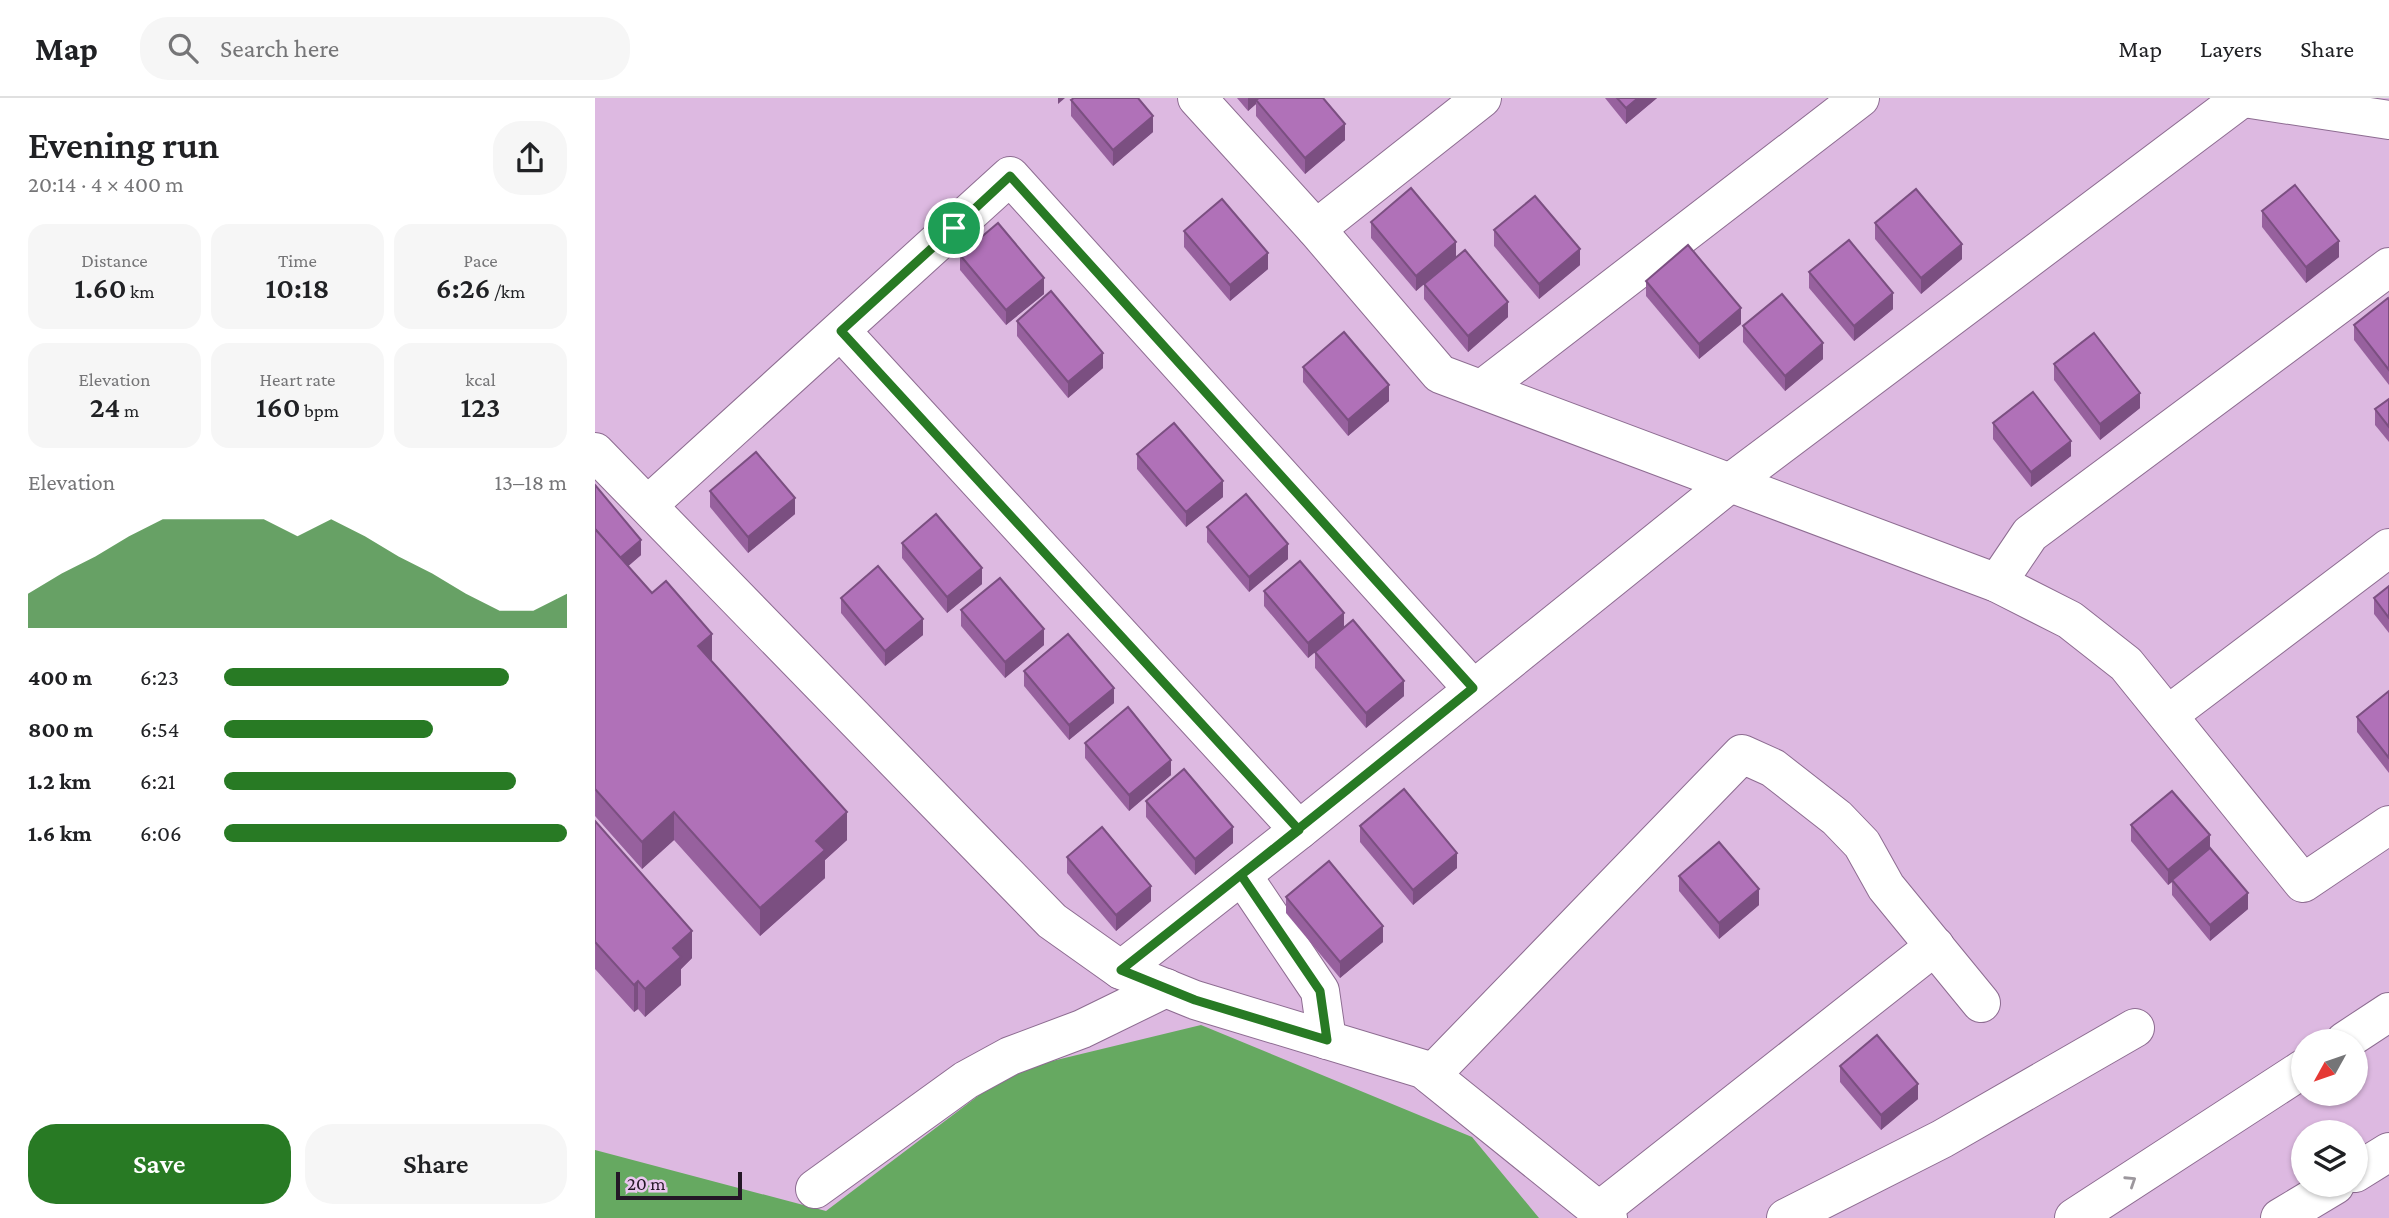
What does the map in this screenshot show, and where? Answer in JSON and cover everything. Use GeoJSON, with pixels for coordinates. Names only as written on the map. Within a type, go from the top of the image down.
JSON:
{"type":"FeatureCollection","features":[{"type":"Feature","properties":{"kind":"main road"},"geometry":{"type":"LineString","coordinates":[[1197,98],[1317,229],[1440,374],[1997,583],[2070,620],[2126,664],[2303,883],[2389,825]]}},
{"type":"Feature","properties":{"kind":"main road"},"geometry":{"type":"LineString","coordinates":[[1317,229],[1482,98]]}},
{"type":"Feature","properties":{"kind":"main road"},"geometry":{"type":"LineString","coordinates":[[1482,389],[1860,98]]}},
{"type":"Feature","properties":{"kind":"main road"},"geometry":{"type":"LineString","coordinates":[[1121,970],[1730,482],[2243,98],[2389,120]]}},
{"type":"Feature","properties":{"kind":"main road"},"geometry":{"type":"LineString","coordinates":[[648,505],[1010,176],[1473,688]]}},
{"type":"Feature","properties":{"kind":"main road"},"geometry":{"type":"LineString","coordinates":[[1997,583],[2030,534],[2389,267]]}},
{"type":"Feature","properties":{"kind":"main road"},"geometry":{"type":"LineString","coordinates":[[841,331],[1299,830]]}},
{"type":"Feature","properties":{"kind":"main road"},"geometry":{"type":"LineString","coordinates":[[595,452],[1052,921],[1121,970],[1195,1000],[1423,1069],[1604,1214],[1935,946]]}},
{"type":"Feature","properties":{"kind":"main road"},"geometry":{"type":"LineString","coordinates":[[2168,715],[2389,548]]}},
{"type":"Feature","properties":{"kind":"main road"},"geometry":{"type":"LineString","coordinates":[[1431,1075],[1742,754],[1773,768],[1837,818],[1863,844],[1886,887],[1981,1003]]}},
{"type":"Feature","properties":{"kind":"main road"},"geometry":{"type":"LineString","coordinates":[[1241,875],[1320,991],[1327,1040]]}},
{"type":"Feature","properties":{"kind":"main road"},"geometry":{"type":"LineString","coordinates":[[815,1189],[967,1080],[1010,1056],[1082,1029],[1166,988]]}},
{"type":"Feature","properties":{"kind":"main road"},"geometry":{"type":"LineString","coordinates":[[2363,1029],[2389,1012]]}},
{"type":"Feature","properties":{"kind":"main road"},"geometry":{"type":"LineString","coordinates":[[1786,1218],[1942,1139],[2135,1028]]}},
{"type":"Feature","properties":{"kind":"main road"},"geometry":{"type":"LineString","coordinates":[[2074,1218],[2291,1077]]}},
{"type":"Feature","properties":{"kind":"main road"},"geometry":{"type":"LineString","coordinates":[[2368,1164],[2389,1152]]}},
{"type":"Feature","properties":{"kind":"main road"},"geometry":{"type":"LineString","coordinates":[[2280,1218],[2315,1197]]}},
{"type":"Feature","properties":{"kind":"green space"},"geometry":{"type":"Polygon","coordinates":[[[1201,1025],[1472,1137],[1539,1218],[595,1218],[595,1150],[826,1211],[1011,1071],[1201,1025]]]}},
{"type":"Feature","properties":{"kind":"building"},"geometry":{"type":"Polygon","coordinates":[[[1138,98],[1153,116],[1113,150],[1071,100],[1138,98]]]}},
{"type":"Feature","properties":{"kind":"building"},"geometry":{"type":"Polygon","coordinates":[[[1323,98],[1345,124],[1305,158],[1256,100],[1323,98]]]}},
{"type":"Feature","properties":{"kind":"building"},"geometry":{"type":"Polygon","coordinates":[[[1617,98],[1638,98],[1626,108],[1617,98]]]}},
{"type":"Feature","properties":{"kind":"building"},"geometry":{"type":"Polygon","coordinates":[[[2295,185],[2339,241],[2306,267],[2262,211],[2295,185]]]}},
{"type":"Feature","properties":{"kind":"building"},"geometry":{"type":"Polygon","coordinates":[[[1411,188],[1456,242],[1416,276],[1371,222],[1411,188]]]}},
{"type":"Feature","properties":{"kind":"building"},"geometry":{"type":"Polygon","coordinates":[[[1916,189],[1962,244],[1921,278],[1875,223],[1916,189]]]}},
{"type":"Feature","properties":{"kind":"building"},"geometry":{"type":"Polygon","coordinates":[[[1535,196],[1580,249],[1539,284],[1494,230],[1535,196]]]}},
{"type":"Feature","properties":{"kind":"building"},"geometry":{"type":"Polygon","coordinates":[[[1222,199],[1268,253],[1230,285],[1184,231],[1222,199]]]}},
{"type":"Feature","properties":{"kind":"building"},"geometry":{"type":"Polygon","coordinates":[[[998,223],[1044,278],[1006,310],[960,255],[998,223]]]}},
{"type":"Feature","properties":{"kind":"building"},"geometry":{"type":"Polygon","coordinates":[[[1849,240],[1893,293],[1854,326],[1809,272],[1849,240]]]}},
{"type":"Feature","properties":{"kind":"building"},"geometry":{"type":"Polygon","coordinates":[[[1688,245],[1741,308],[1699,344],[1646,281],[1688,245]]]}},
{"type":"Feature","properties":{"kind":"building"},"geometry":{"type":"Polygon","coordinates":[[[1465,250],[1508,302],[1468,336],[1424,284],[1465,250]]]}},
{"type":"Feature","properties":{"kind":"building"},"geometry":{"type":"Polygon","coordinates":[[[1051,291],[1103,353],[1068,382],[1017,321],[1051,291]]]}},
{"type":"Feature","properties":{"kind":"building"},"geometry":{"type":"Polygon","coordinates":[[[1782,294],[1823,343],[1785,376],[1743,326],[1782,294]]]}},
{"type":"Feature","properties":{"kind":"building"},"geometry":{"type":"Polygon","coordinates":[[[2388,298],[2389,300],[2389,370],[2354,325],[2388,298]]]}},
{"type":"Feature","properties":{"kind":"building"},"geometry":{"type":"Polygon","coordinates":[[[1344,332],[1389,385],[1348,420],[1303,367],[1344,332]]]}},
{"type":"Feature","properties":{"kind":"building"},"geometry":{"type":"Polygon","coordinates":[[[2094,333],[2140,393],[2100,424],[2054,364],[2094,333]]]}},
{"type":"Feature","properties":{"kind":"building"},"geometry":{"type":"Polygon","coordinates":[[[2033,392],[2071,441],[2031,472],[1993,423],[2033,392]]]}},
{"type":"Feature","properties":{"kind":"building"},"geometry":{"type":"Polygon","coordinates":[[[2389,399],[2389,427],[2375,409],[2389,399]]]}},
{"type":"Feature","properties":{"kind":"building"},"geometry":{"type":"Polygon","coordinates":[[[1174,423],[1223,481],[1186,512],[1137,454],[1174,423]]]}},
{"type":"Feature","properties":{"kind":"building"},"geometry":{"type":"Polygon","coordinates":[[[756,452],[795,498],[748,537],[710,491],[756,452]]]}},
{"type":"Feature","properties":{"kind":"building"},"geometry":{"type":"Polygon","coordinates":[[[595,485],[641,540],[620,558],[595,529],[595,485]]]}},
{"type":"Feature","properties":{"kind":"building"},"geometry":{"type":"Polygon","coordinates":[[[1246,494],[1288,544],[1249,577],[1207,527],[1246,494]]]}},
{"type":"Feature","properties":{"kind":"building"},"geometry":{"type":"Polygon","coordinates":[[[936,514],[982,568],[947,597],[902,543],[936,514]]]}},
{"type":"Feature","properties":{"kind":"building"},"geometry":{"type":"Polygon","coordinates":[[[595,529],[652,593],[666,581],[712,634],[698,646],[847,812],[816,841],[825,850],[760,908],[674,812],[642,842],[595,789],[595,529]]]}},
{"type":"Feature","properties":{"kind":"building"},"geometry":{"type":"Polygon","coordinates":[[[1300,561],[1344,613],[1308,643],[1264,591],[1300,561]]]}},
{"type":"Feature","properties":{"kind":"building"},"geometry":{"type":"Polygon","coordinates":[[[878,566],[923,619],[885,651],[841,598],[878,566]]]}},
{"type":"Feature","properties":{"kind":"building"},"geometry":{"type":"Polygon","coordinates":[[[1000,578],[1044,629],[1005,662],[961,610],[1000,578]]]}},
{"type":"Feature","properties":{"kind":"building"},"geometry":{"type":"Polygon","coordinates":[[[2389,586],[2389,618],[2374,598],[2389,586]]]}},
{"type":"Feature","properties":{"kind":"building"},"geometry":{"type":"Polygon","coordinates":[[[1353,620],[1404,681],[1366,713],[1315,652],[1353,620]]]}},
{"type":"Feature","properties":{"kind":"building"},"geometry":{"type":"Polygon","coordinates":[[[1068,634],[1114,688],[1069,725],[1024,671],[1068,634]]]}},
{"type":"Feature","properties":{"kind":"building"},"geometry":{"type":"Polygon","coordinates":[[[2389,691],[2389,758],[2357,717],[2389,691]]]}},
{"type":"Feature","properties":{"kind":"building"},"geometry":{"type":"Polygon","coordinates":[[[1128,707],[1171,760],[1129,795],[1085,743],[1128,707]]]}},
{"type":"Feature","properties":{"kind":"building"},"geometry":{"type":"Polygon","coordinates":[[[1184,769],[1233,827],[1195,859],[1146,801],[1184,769]]]}},
{"type":"Feature","properties":{"kind":"building"},"geometry":{"type":"Polygon","coordinates":[[[1404,789],[1457,853],[1413,890],[1360,826],[1404,789]]]}},
{"type":"Feature","properties":{"kind":"building"},"geometry":{"type":"Polygon","coordinates":[[[2172,791],[2210,835],[2168,870],[2131,825],[2172,791]]]}},
{"type":"Feature","properties":{"kind":"building"},"geometry":{"type":"Polygon","coordinates":[[[595,821],[692,931],[673,948],[681,957],[645,989],[638,981],[634,985],[595,942],[595,821]]]}},
{"type":"Feature","properties":{"kind":"building"},"geometry":{"type":"Polygon","coordinates":[[[1102,827],[1151,886],[1116,915],[1067,857],[1102,827]]]}},
{"type":"Feature","properties":{"kind":"building"},"geometry":{"type":"Polygon","coordinates":[[[1719,842],[1759,889],[1719,923],[1679,876],[1719,842]]]}},
{"type":"Feature","properties":{"kind":"building"},"geometry":{"type":"Polygon","coordinates":[[[2210,848],[2248,893],[2210,925],[2172,880],[2210,848]]]}},
{"type":"Feature","properties":{"kind":"building"},"geometry":{"type":"Polygon","coordinates":[[[1329,861],[1383,926],[1340,962],[1286,897],[1329,861]]]}},
{"type":"Feature","properties":{"kind":"building"},"geometry":{"type":"Polygon","coordinates":[[[1877,1035],[1918,1084],[1881,1115],[1840,1066],[1877,1035]]]}},
{"type":"Feature","properties":{"kind":"route"},"geometry":{"type":"LineString","coordinates":[[954,228],[841,331],[1299,830],[1241,875],[1320,991],[1327,1040],[1195,1000],[1121,970],[1241,875],[1299,830],[1473,688],[1010,176],[954,228]]}}]}
